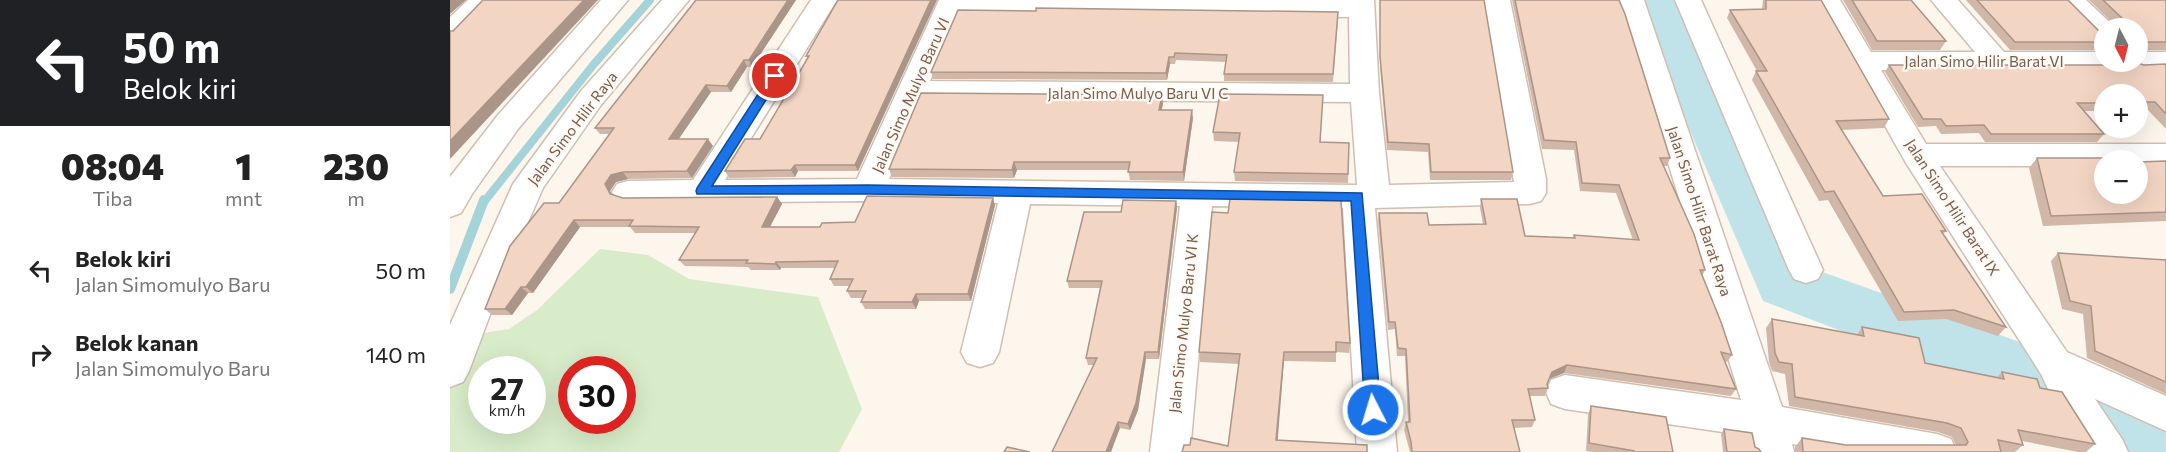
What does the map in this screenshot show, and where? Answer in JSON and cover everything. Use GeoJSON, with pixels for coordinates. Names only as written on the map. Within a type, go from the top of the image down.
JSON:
{"type":"FeatureCollection","features":[{"type":"Feature","properties":{"kind":"street"},"geometry":{"type":"LineString","coordinates":[[450,32],[483,0]]}},
{"type":"Feature","properties":{"kind":"street"},"geometry":{"type":"LineString","coordinates":[[450,205],[459,188],[508,122],[615,0]]}},
{"type":"Feature","properties":{"kind":"street","name":"Jalan Simo Hilir Raya"},"geometry":{"type":"LineString","coordinates":[[450,370],[487,277],[529,184],[591,99],[676,0]]}},
{"type":"Feature","properties":{"kind":"street"},"geometry":{"type":"LineString","coordinates":[[702,191],[824,0]]}},
{"type":"Feature","properties":{"kind":"street"},"geometry":{"type":"LineString","coordinates":[[628,192],[868,190],[1366,196],[1530,194],[1530,179],[1497,0]]}},
{"type":"Feature","properties":{"kind":"street","name":"Jalan Simo Hilir Barat Raya"},"geometry":{"type":"LineString","coordinates":[[1631,0],[1771,437]]}},
{"type":"Feature","properties":{"kind":"street"},"geometry":{"type":"LineString","coordinates":[[1688,0],[1806,270]]}},
{"type":"Feature","properties":{"kind":"street","name":"Jalan Simo Hilir Barat IX"},"geometry":{"type":"LineString","coordinates":[[1827,0],[1917,155],[2108,452]]}},
{"type":"Feature","properties":{"kind":"street"},"geometry":{"type":"LineString","coordinates":[[1944,0],[1996,60]]}},
{"type":"Feature","properties":{"kind":"street"},"geometry":{"type":"LineString","coordinates":[[2071,0],[2094,22]]}},
{"type":"Feature","properties":{"kind":"street"},"geometry":{"type":"LineString","coordinates":[[951,2],[1362,4],[1366,196],[1377,452]]}},
{"type":"Feature","properties":{"kind":"street","name":"Jalan Simo Mulyo Baru VI"},"geometry":{"type":"LineString","coordinates":[[868,190],[951,2]]}},
{"type":"Feature","properties":{"kind":"street","name":"Jalan Simo Hilir Barat VI"},"geometry":{"type":"LineString","coordinates":[[1863,61],[2094,61]]}},
{"type":"Feature","properties":{"kind":"street"},"geometry":{"type":"LineString","coordinates":[[2148,61],[2166,61]]}},
{"type":"Feature","properties":{"kind":"street","name":"Jalan Simo Mulyo Baru VI C"},"geometry":{"type":"LineString","coordinates":[[912,90],[1084,93],[1365,93]]}},
{"type":"Feature","properties":{"kind":"street"},"geometry":{"type":"LineString","coordinates":[[1917,155],[2166,155]]}},
{"type":"Feature","properties":{"kind":"street"},"geometry":{"type":"LineString","coordinates":[[980,352],[1017,192]]}},
{"type":"Feature","properties":{"kind":"street","name":"Jalan Simo Mulyo Baru VI K"},"geometry":{"type":"LineString","coordinates":[[1170,452],[1197,194]]}},
{"type":"Feature","properties":{"kind":"street"},"geometry":{"type":"LineString","coordinates":[[2067,386],[2166,414]]}},
{"type":"Feature","properties":{"kind":"street"},"geometry":{"type":"LineString","coordinates":[[1565,392],[1702,410],[1771,437],[1936,452]]}},
{"type":"Feature","properties":{"kind":"green space"},"geometry":{"type":"Polygon","coordinates":[[[600,249],[648,255],[689,279],[818,297],[862,409],[839,452],[450,452],[450,372],[464,336],[509,329],[537,310],[600,249]]]}},
{"type":"Feature","properties":{"kind":"building"},"geometry":{"type":"Polygon","coordinates":[[[483,0],[584,0],[450,141],[450,31],[453,31],[483,0]]]}},
{"type":"Feature","properties":{"kind":"building"},"geometry":{"type":"Polygon","coordinates":[[[696,0],[788,0],[749,60],[744,60],[727,86],[706,85],[669,139],[708,139],[687,171],[623,172],[611,175],[605,184],[610,194],[623,198],[777,197],[762,227],[820,227],[822,223],[855,222],[867,196],[993,198],[968,294],[916,294],[912,302],[861,302],[866,291],[847,291],[853,279],[830,279],[838,261],[776,262],[775,264],[746,263],[748,260],[679,260],[699,227],[629,226],[633,220],[574,220],[526,287],[521,287],[505,309],[485,309],[510,246],[544,203],[559,203],[614,128],[595,128],[696,0]]]}},
{"type":"Feature","properties":{"kind":"building"},"geometry":{"type":"Polygon","coordinates":[[[838,0],[931,0],[855,165],[795,165],[791,170],[725,171],[745,139],[760,139],[809,56],[806,56],[838,0]]]}},
{"type":"Feature","properties":{"kind":"building"},"geometry":{"type":"Polygon","coordinates":[[[1380,0],[1484,0],[1513,172],[1431,172],[1429,144],[1388,142],[1380,57],[1380,0]]]}},
{"type":"Feature","properties":{"kind":"building"},"geometry":{"type":"Polygon","coordinates":[[[1515,0],[1619,0],[1670,158],[1660,158],[1694,234],[1705,270],[1700,270],[1732,355],[1721,352],[1736,389],[1567,365],[1552,372],[1547,384],[1548,388],[1528,389],[1535,420],[1512,420],[1520,452],[1412,452],[1406,422],[1410,422],[1406,349],[1398,348],[1395,322],[1389,322],[1379,213],[1427,213],[1429,225],[1486,224],[1481,199],[1517,199],[1525,236],[1575,238],[1574,235],[1639,240],[1619,185],[1582,183],[1576,142],[1544,140],[1515,0]]]}},
{"type":"Feature","properties":{"kind":"building"},"geometry":{"type":"Polygon","coordinates":[[[1766,0],[1821,0],[1889,119],[1836,121],[1883,196],[1922,194],[1946,231],[1941,231],[2006,327],[1954,310],[1904,312],[1834,191],[1825,192],[1756,71],[1767,71],[1730,10],[1766,9],[1766,0]]]}},
{"type":"Feature","properties":{"kind":"building"},"geometry":{"type":"Polygon","coordinates":[[[1852,0],[1911,0],[1946,41],[1877,41],[1852,0]]]}},
{"type":"Feature","properties":{"kind":"building"},"geometry":{"type":"Polygon","coordinates":[[[1977,0],[2068,0],[2094,26],[2094,42],[2015,42],[1977,0]]]}},
{"type":"Feature","properties":{"kind":"building"},"geometry":{"type":"Polygon","coordinates":[[[2103,0],[2166,0],[2166,42],[2148,42],[2148,18],[2122,18],[2103,0]]]}},
{"type":"Feature","properties":{"kind":"building"},"geometry":{"type":"Polygon","coordinates":[[[1036,8],[1338,12],[1333,74],[1224,74],[1227,55],[1175,53],[1174,57],[1169,57],[1166,73],[931,72],[958,10],[1036,11],[1036,8]]]}},
{"type":"Feature","properties":{"kind":"building"},"geometry":{"type":"Polygon","coordinates":[[[2166,64],[2166,114],[2155,102],[2148,102],[2148,84],[2094,84],[2094,103],[2077,103],[2094,123],[2094,134],[1991,134],[1984,125],[1946,126],[1941,119],[1923,119],[1889,65],[2094,65],[2094,72],[2148,72],[2148,65],[2166,64]]]}},
{"type":"Feature","properties":{"kind":"building"},"geometry":{"type":"Polygon","coordinates":[[[921,93],[1162,95],[1159,110],[1192,110],[1183,172],[1128,172],[1130,162],[1014,162],[1012,170],[889,169],[921,93]]]}},
{"type":"Feature","properties":{"kind":"building"},"geometry":{"type":"Polygon","coordinates":[[[1220,94],[1323,95],[1320,142],[1349,143],[1348,174],[1234,172],[1240,133],[1213,132],[1220,94]]]}},
{"type":"Feature","properties":{"kind":"building"},"geometry":{"type":"Polygon","coordinates":[[[2037,158],[2094,158],[2094,204],[2148,204],[2148,162],[2166,161],[2166,212],[2051,216],[2037,158]]]}},
{"type":"Feature","properties":{"kind":"building"},"geometry":{"type":"Polygon","coordinates":[[[1230,199],[1341,200],[1350,343],[1336,342],[1336,352],[1284,352],[1276,440],[1367,445],[1367,452],[1182,452],[1184,445],[1190,445],[1191,438],[1228,446],[1240,354],[1199,352],[1212,212],[1228,213],[1230,199]]]}},
{"type":"Feature","properties":{"kind":"building"},"geometry":{"type":"Polygon","coordinates":[[[1123,200],[1176,201],[1158,352],[1145,352],[1136,403],[1128,424],[1118,422],[1106,452],[1052,452],[1097,358],[1086,358],[1102,281],[1067,281],[1084,212],[1121,212],[1123,200]]]}},
{"type":"Feature","properties":{"kind":"building"},"geometry":{"type":"Polygon","coordinates":[[[2058,253],[2166,260],[2166,382],[2095,351],[2091,306],[2070,301],[2058,253]]]}},
{"type":"Feature","properties":{"kind":"building"},"geometry":{"type":"Polygon","coordinates":[[[1772,319],[1864,336],[1862,327],[1919,338],[1925,363],[2004,379],[2002,372],[2037,379],[2040,388],[2062,392],[2095,444],[2018,430],[2023,445],[1998,440],[2001,452],[1803,452],[1802,438],[1846,445],[1966,445],[1968,442],[1961,428],[1947,423],[1795,397],[1792,364],[1779,362],[1775,353],[1772,319]]]}},
{"type":"Feature","properties":{"kind":"building"},"geometry":{"type":"Polygon","coordinates":[[[1591,406],[1666,417],[1673,452],[1634,452],[1589,443],[1591,406]]]}},
{"type":"Feature","properties":{"kind":"building"},"geometry":{"type":"Polygon","coordinates":[[[1724,429],[1752,433],[1755,447],[1761,452],[1727,452],[1724,429]]]}},
{"type":"Feature","properties":{"kind":"building"},"geometry":{"type":"Polygon","coordinates":[[[1007,447],[1030,452],[1004,452],[1007,447]]]}},
{"type":"Feature","properties":{"kind":"waterway"},"geometry":{"type":"LineString","coordinates":[[484,202],[594,64],[650,0]]}},
{"type":"Feature","properties":{"kind":"waterway"},"geometry":{"type":"LineString","coordinates":[[1657,0],[1785,284],[2027,373],[2075,393],[2166,437]]}},
{"type":"Feature","properties":{"kind":"waterway"},"geometry":{"type":"LineString","coordinates":[[450,289],[484,200]]}},
{"type":"Feature","properties":{"kind":"route"},"geometry":{"type":"LineString","coordinates":[[775,76],[702,191],[1109,192],[1358,197],[1373,410]]}}]}
